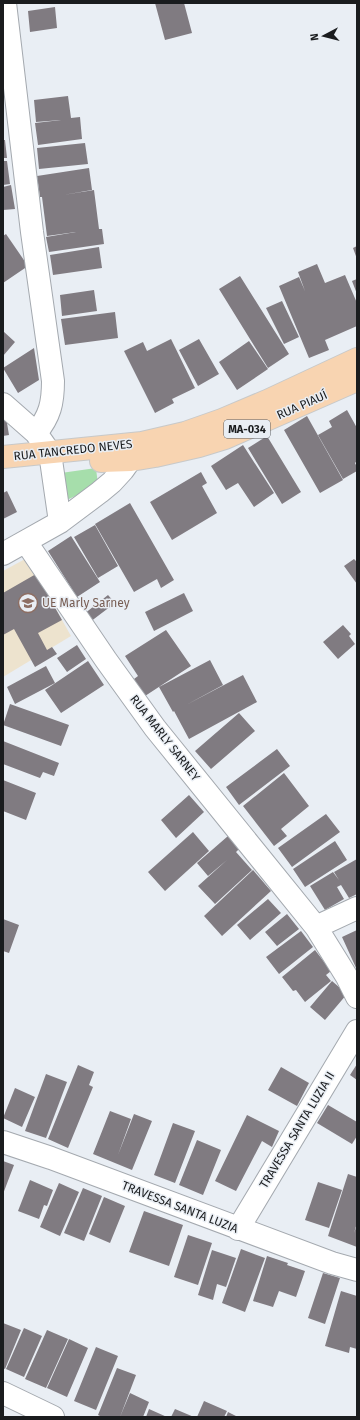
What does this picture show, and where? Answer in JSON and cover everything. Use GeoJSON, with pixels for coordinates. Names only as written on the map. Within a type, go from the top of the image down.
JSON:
{"type":"FeatureCollection","features":[{"type":"Feature","properties":{"kind":"main road","name":"RUA PIAUÍ"},"geometry":{"type":"LineString","coordinates":[[137,452],[273,399],[357,359]]}},
{"type":"Feature","properties":{"kind":"main road","name":"RUA PIAUÍ"},"geometry":{"type":"LineString","coordinates":[[137,452],[169,453],[225,438],[357,380]]}},
{"type":"Feature","properties":{"kind":"main road","name":"RUA TANCREDO NEVES"},"geometry":{"type":"LineString","coordinates":[[3,457],[50,457],[137,452]]}},
{"type":"Feature","properties":{"kind":"main road","name":"RUA TANCREDO NEVES"},"geometry":{"type":"LineString","coordinates":[[3,466],[50,457]]}},
{"type":"Feature","properties":{"kind":"street"},"geometry":{"type":"LineString","coordinates":[[5,3],[32,232],[53,381],[52,406],[43,425],[36,433]]}},
{"type":"Feature","properties":{"kind":"street"},"geometry":{"type":"LineString","coordinates":[[3,404],[36,433],[50,457],[60,522]]}},
{"type":"Feature","properties":{"kind":"street"},"geometry":{"type":"LineString","coordinates":[[3,554],[60,522],[112,482],[137,452]]}},
{"type":"Feature","properties":{"kind":"street","name":"RUA MARLY SARNEY"},"geometry":{"type":"LineString","coordinates":[[26,542],[102,654],[155,728],[316,927]]}},
{"type":"Feature","properties":{"kind":"street"},"geometry":{"type":"LineString","coordinates":[[357,908],[316,927],[347,977],[357,997]]}},
{"type":"Feature","properties":{"kind":"street","name":"TRAVESSA SANTA LUZIA II"},"geometry":{"type":"LineString","coordinates":[[238,1229],[357,1031]]}},
{"type":"Feature","properties":{"kind":"street","name":"TRAVESSA SANTA LUZIA"},"geometry":{"type":"LineString","coordinates":[[3,1142],[50,1158],[332,1263],[357,1270]]}},
{"type":"Feature","properties":{"kind":"street"},"geometry":{"type":"LineString","coordinates":[[3,1393],[54,1417]]}},
{"type":"Feature","properties":{"kind":"shaded area","name":"UE Marly Sarney"},"geometry":{"type":"Polygon","coordinates":[[[27,558],[71,636],[3,677],[3,571],[27,558]]]}},
{"type":"Feature","properties":{"kind":"green space"},"geometry":{"type":"Polygon","coordinates":[[[96,468],[98,485],[69,499],[64,497],[61,473],[96,468]]]}},
{"type":"Feature","properties":{"kind":"building"},"geometry":{"type":"Polygon","coordinates":[[[155,3],[184,3],[192,33],[165,40],[155,3]]]}},
{"type":"Feature","properties":{"kind":"building"},"geometry":{"type":"Polygon","coordinates":[[[55,7],[57,28],[30,32],[28,11],[55,7]]]}},
{"type":"Feature","properties":{"kind":"building"},"geometry":{"type":"Polygon","coordinates":[[[68,96],[71,118],[80,117],[82,139],[38,145],[35,123],[61,120],[36,122],[34,100],[68,96]]]}},
{"type":"Feature","properties":{"kind":"building"},"geometry":{"type":"Polygon","coordinates":[[[3,140],[5,140],[7,158],[3,158],[3,140]]]}},
{"type":"Feature","properties":{"kind":"building"},"geometry":{"type":"Polygon","coordinates":[[[85,143],[88,164],[39,169],[37,148],[85,143]]]}},
{"type":"Feature","properties":{"kind":"building"},"geometry":{"type":"Polygon","coordinates":[[[3,161],[7,161],[10,184],[3,185],[3,161]]]}},
{"type":"Feature","properties":{"kind":"building"},"geometry":{"type":"Polygon","coordinates":[[[89,168],[92,190],[63,195],[94,190],[99,229],[102,229],[104,244],[49,252],[46,237],[76,232],[47,236],[42,197],[40,197],[37,176],[89,168]]]}},
{"type":"Feature","properties":{"kind":"building"},"geometry":{"type":"Polygon","coordinates":[[[11,185],[15,209],[3,210],[3,187],[11,185]]]}},
{"type":"Feature","properties":{"kind":"building"},"geometry":{"type":"Polygon","coordinates":[[[6,234],[28,266],[3,283],[3,236],[6,234]]]}},
{"type":"Feature","properties":{"kind":"building"},"geometry":{"type":"Polygon","coordinates":[[[357,246],[357,259],[353,248],[357,246]]]}},
{"type":"Feature","properties":{"kind":"building"},"geometry":{"type":"Polygon","coordinates":[[[99,247],[102,268],[53,275],[50,255],[99,247]]]}},
{"type":"Feature","properties":{"kind":"building"},"geometry":{"type":"Polygon","coordinates":[[[317,264],[325,283],[345,275],[357,303],[357,326],[325,340],[329,350],[309,358],[279,286],[299,277],[305,291],[298,272],[317,264]]]}},
{"type":"Feature","properties":{"kind":"building"},"geometry":{"type":"Polygon","coordinates":[[[240,276],[289,354],[268,368],[219,289],[240,276]]]}},
{"type":"Feature","properties":{"kind":"building"},"geometry":{"type":"Polygon","coordinates":[[[357,279],[357,294],[352,281],[357,279]]]}},
{"type":"Feature","properties":{"kind":"building"},"geometry":{"type":"Polygon","coordinates":[[[94,290],[97,311],[62,316],[60,295],[94,290]]]}},
{"type":"Feature","properties":{"kind":"building"},"geometry":{"type":"Polygon","coordinates":[[[282,301],[299,337],[284,344],[266,308],[282,301]]]}},
{"type":"Feature","properties":{"kind":"building"},"geometry":{"type":"Polygon","coordinates":[[[115,312],[118,338],[65,345],[61,319],[115,312]]]}},
{"type":"Feature","properties":{"kind":"building"},"geometry":{"type":"Polygon","coordinates":[[[3,331],[15,342],[3,356],[3,331]]]}},
{"type":"Feature","properties":{"kind":"building"},"geometry":{"type":"Polygon","coordinates":[[[171,339],[195,388],[172,399],[174,403],[155,413],[124,351],[143,342],[147,351],[171,339]]]}},
{"type":"Feature","properties":{"kind":"building"},"geometry":{"type":"Polygon","coordinates":[[[199,339],[219,374],[198,386],[179,350],[199,339]]]}},
{"type":"Feature","properties":{"kind":"building"},"geometry":{"type":"Polygon","coordinates":[[[249,341],[268,369],[237,390],[219,362],[249,341]]]}},
{"type":"Feature","properties":{"kind":"building"},"geometry":{"type":"Polygon","coordinates":[[[34,348],[39,380],[18,393],[3,368],[34,348]]]}},
{"type":"Feature","properties":{"kind":"building"},"geometry":{"type":"Polygon","coordinates":[[[347,410],[357,428],[357,461],[355,463],[357,471],[343,479],[318,435],[332,427],[329,421],[347,410]]]}},
{"type":"Feature","properties":{"kind":"building"},"geometry":{"type":"Polygon","coordinates":[[[307,416],[343,480],[320,493],[284,430],[307,416]]]}},
{"type":"Feature","properties":{"kind":"building"},"geometry":{"type":"Polygon","coordinates":[[[3,417],[10,423],[7,423],[9,435],[3,436],[3,417]]]}},
{"type":"Feature","properties":{"kind":"building"},"geometry":{"type":"Polygon","coordinates":[[[267,436],[301,492],[282,504],[248,448],[267,436]]]}},
{"type":"Feature","properties":{"kind":"building"},"geometry":{"type":"Polygon","coordinates":[[[243,445],[274,493],[254,507],[238,483],[226,490],[211,466],[243,445]]]}},
{"type":"Feature","properties":{"kind":"building"},"geometry":{"type":"Polygon","coordinates":[[[201,472],[207,483],[202,486],[217,513],[172,540],[150,502],[201,472]]]}},
{"type":"Feature","properties":{"kind":"building"},"geometry":{"type":"Polygon","coordinates":[[[7,491],[17,512],[3,519],[3,493],[7,491]]]}},
{"type":"Feature","properties":{"kind":"building"},"geometry":{"type":"Polygon","coordinates":[[[130,503],[174,580],[161,588],[157,579],[134,592],[95,524],[130,503]]]}},
{"type":"Feature","properties":{"kind":"building"},"geometry":{"type":"Polygon","coordinates":[[[95,525],[118,566],[98,578],[74,537],[95,525]]]}},
{"type":"Feature","properties":{"kind":"building"},"geometry":{"type":"Polygon","coordinates":[[[71,536],[100,582],[77,597],[48,551],[71,536]]]}},
{"type":"Feature","properties":{"kind":"building"},"geometry":{"type":"Polygon","coordinates":[[[354,559],[357,562],[357,584],[344,566],[354,559]]]}},
{"type":"Feature","properties":{"kind":"building"},"geometry":{"type":"Polygon","coordinates":[[[36,574],[62,620],[38,633],[47,650],[52,647],[57,654],[35,667],[14,629],[3,635],[3,593],[36,574]]]}},
{"type":"Feature","properties":{"kind":"building"},"geometry":{"type":"Polygon","coordinates":[[[184,593],[193,611],[154,631],[145,612],[184,593]]]}},
{"type":"Feature","properties":{"kind":"building"},"geometry":{"type":"Polygon","coordinates":[[[108,595],[115,603],[90,622],[84,614],[108,595]]]}},
{"type":"Feature","properties":{"kind":"building"},"geometry":{"type":"Polygon","coordinates":[[[343,625],[351,634],[349,636],[355,644],[338,659],[323,642],[343,625]]]}},
{"type":"Feature","properties":{"kind":"building"},"geometry":{"type":"Polygon","coordinates":[[[166,630],[191,666],[145,696],[134,679],[138,676],[125,656],[166,630]]]}},
{"type":"Feature","properties":{"kind":"building"},"geometry":{"type":"Polygon","coordinates":[[[77,645],[86,659],[67,672],[57,658],[77,645]]]}},
{"type":"Feature","properties":{"kind":"building"},"geometry":{"type":"Polygon","coordinates":[[[210,660],[223,685],[186,705],[243,675],[257,702],[189,739],[159,687],[210,660]]]}},
{"type":"Feature","properties":{"kind":"building"},"geometry":{"type":"Polygon","coordinates":[[[88,661],[104,685],[61,713],[45,690],[88,661]]]}},
{"type":"Feature","properties":{"kind":"building"},"geometry":{"type":"Polygon","coordinates":[[[46,666],[55,683],[15,704],[7,687],[46,666]]]}},
{"type":"Feature","properties":{"kind":"building"},"geometry":{"type":"Polygon","coordinates":[[[10,704],[69,725],[61,746],[3,725],[10,704]]]}},
{"type":"Feature","properties":{"kind":"building"},"geometry":{"type":"Polygon","coordinates":[[[239,713],[255,731],[211,769],[195,751],[239,713]]]}},
{"type":"Feature","properties":{"kind":"building"},"geometry":{"type":"Polygon","coordinates":[[[3,741],[59,763],[54,776],[43,772],[40,778],[3,764],[3,741]]]}},
{"type":"Feature","properties":{"kind":"building"},"geometry":{"type":"Polygon","coordinates":[[[277,749],[290,766],[239,805],[226,787],[277,749]]]}},
{"type":"Feature","properties":{"kind":"building"},"geometry":{"type":"Polygon","coordinates":[[[284,773],[309,806],[281,829],[287,836],[274,846],[243,806],[284,773]]]}},
{"type":"Feature","properties":{"kind":"building"},"geometry":{"type":"Polygon","coordinates":[[[3,780],[36,793],[26,820],[3,811],[3,780]]]}},
{"type":"Feature","properties":{"kind":"building"},"geometry":{"type":"Polygon","coordinates":[[[189,795],[204,812],[176,838],[161,820],[189,795]]]}},
{"type":"Feature","properties":{"kind":"building"},"geometry":{"type":"Polygon","coordinates":[[[326,814],[340,832],[292,867],[278,848],[326,814]]]}},
{"type":"Feature","properties":{"kind":"building"},"geometry":{"type":"Polygon","coordinates":[[[193,832],[209,851],[165,891],[148,872],[193,832]]]}},
{"type":"Feature","properties":{"kind":"building"},"geometry":{"type":"Polygon","coordinates":[[[228,836],[239,849],[236,852],[252,870],[215,904],[198,886],[227,860],[208,876],[197,863],[228,836]]]}},
{"type":"Feature","properties":{"kind":"building"},"geometry":{"type":"Polygon","coordinates":[[[335,841],[347,860],[305,887],[293,869],[335,841]]]}},
{"type":"Feature","properties":{"kind":"building"},"geometry":{"type":"Polygon","coordinates":[[[357,859],[357,894],[349,898],[341,885],[337,887],[344,899],[325,910],[310,886],[333,872],[339,880],[334,872],[357,859]]]}},
{"type":"Feature","properties":{"kind":"building"},"geometry":{"type":"Polygon","coordinates":[[[253,870],[271,891],[222,936],[204,916],[253,870]]]}},
{"type":"Feature","properties":{"kind":"building"},"geometry":{"type":"Polygon","coordinates":[[[268,899],[281,913],[250,940],[237,925],[268,899]]]}},
{"type":"Feature","properties":{"kind":"building"},"geometry":{"type":"Polygon","coordinates":[[[287,914],[299,929],[277,946],[265,932],[287,914]]]}},
{"type":"Feature","properties":{"kind":"building"},"geometry":{"type":"Polygon","coordinates":[[[3,919],[19,925],[9,953],[3,951],[3,919]]]}},
{"type":"Feature","properties":{"kind":"building"},"geometry":{"type":"Polygon","coordinates":[[[357,930],[357,970],[342,937],[357,930]]]}},
{"type":"Feature","properties":{"kind":"building"},"geometry":{"type":"Polygon","coordinates":[[[301,931],[313,947],[279,974],[266,957],[301,931]]]}},
{"type":"Feature","properties":{"kind":"building"},"geometry":{"type":"Polygon","coordinates":[[[315,950],[331,971],[326,975],[331,981],[305,1002],[296,990],[293,991],[282,977],[315,950]]]}},
{"type":"Feature","properties":{"kind":"building"},"geometry":{"type":"Polygon","coordinates":[[[332,981],[347,994],[325,1020],[310,1007],[332,981]]]}},
{"type":"Feature","properties":{"kind":"building"},"geometry":{"type":"Polygon","coordinates":[[[357,1064],[357,1080],[350,1075],[357,1064]]]}},
{"type":"Feature","properties":{"kind":"building"},"geometry":{"type":"Polygon","coordinates":[[[78,1065],[94,1072],[89,1085],[93,1087],[68,1148],[48,1139],[78,1065]]]}},
{"type":"Feature","properties":{"kind":"building"},"geometry":{"type":"Polygon","coordinates":[[[281,1067],[309,1083],[297,1106],[268,1090],[281,1067]]]}},
{"type":"Feature","properties":{"kind":"building"},"geometry":{"type":"Polygon","coordinates":[[[46,1074],[67,1082],[46,1138],[25,1131],[46,1074]]]}},
{"type":"Feature","properties":{"kind":"building"},"geometry":{"type":"Polygon","coordinates":[[[15,1088],[35,1097],[22,1127],[3,1118],[15,1088]]]}},
{"type":"Feature","properties":{"kind":"building"},"geometry":{"type":"Polygon","coordinates":[[[328,1105],[357,1122],[357,1136],[352,1144],[317,1123],[328,1105]]]}},
{"type":"Feature","properties":{"kind":"building"},"geometry":{"type":"Polygon","coordinates":[[[110,1111],[131,1119],[118,1155],[134,1114],[152,1121],[132,1170],[93,1154],[110,1111]]]}},
{"type":"Feature","properties":{"kind":"building"},"geometry":{"type":"Polygon","coordinates":[[[247,1115],[279,1131],[272,1147],[262,1141],[236,1191],[215,1181],[247,1115]]]}},
{"type":"Feature","properties":{"kind":"building"},"geometry":{"type":"Polygon","coordinates":[[[173,1123],[195,1131],[175,1183],[154,1175],[173,1123]]]}},
{"type":"Feature","properties":{"kind":"building"},"geometry":{"type":"Polygon","coordinates":[[[197,1140],[221,1150],[203,1195],[179,1185],[197,1140]]]}},
{"type":"Feature","properties":{"kind":"building"},"geometry":{"type":"Polygon","coordinates":[[[3,1161],[14,1165],[3,1194],[3,1161]]]}},
{"type":"Feature","properties":{"kind":"building"},"geometry":{"type":"Polygon","coordinates":[[[348,1174],[357,1177],[357,1223],[354,1233],[357,1225],[357,1247],[328,1236],[348,1174]]]}},
{"type":"Feature","properties":{"kind":"building"},"geometry":{"type":"Polygon","coordinates":[[[30,1180],[53,1190],[47,1206],[44,1205],[39,1219],[18,1211],[30,1180]]]}},
{"type":"Feature","properties":{"kind":"building"},"geometry":{"type":"Polygon","coordinates":[[[318,1182],[342,1190],[329,1228],[305,1220],[318,1182]]]}},
{"type":"Feature","properties":{"kind":"building"},"geometry":{"type":"Polygon","coordinates":[[[59,1183],[79,1192],[60,1236],[40,1227],[59,1183]]]}},
{"type":"Feature","properties":{"kind":"building"},"geometry":{"type":"Polygon","coordinates":[[[83,1188],[102,1196],[84,1241],[64,1233],[83,1188]]]}},
{"type":"Feature","properties":{"kind":"building"},"geometry":{"type":"Polygon","coordinates":[[[104,1197],[125,1206],[110,1243],[89,1234],[104,1197]]]}},
{"type":"Feature","properties":{"kind":"building"},"geometry":{"type":"Polygon","coordinates":[[[144,1211],[183,1225],[169,1266],[129,1252],[144,1211]]]}},
{"type":"Feature","properties":{"kind":"building"},"geometry":{"type":"Polygon","coordinates":[[[188,1235],[212,1243],[198,1285],[174,1277],[188,1235]]]}},
{"type":"Feature","properties":{"kind":"building"},"geometry":{"type":"Polygon","coordinates":[[[241,1249],[265,1258],[245,1312],[222,1303],[241,1249]]]}},
{"type":"Feature","properties":{"kind":"building"},"geometry":{"type":"Polygon","coordinates":[[[212,1250],[236,1258],[226,1287],[217,1284],[213,1300],[198,1295],[212,1250]]]}},
{"type":"Feature","properties":{"kind":"building"},"geometry":{"type":"Polygon","coordinates":[[[267,1256],[305,1271],[296,1297],[279,1291],[273,1307],[253,1301],[267,1256]]]}},
{"type":"Feature","properties":{"kind":"building"},"geometry":{"type":"Polygon","coordinates":[[[323,1273],[340,1278],[325,1324],[308,1318],[323,1273]]]}},
{"type":"Feature","properties":{"kind":"building"},"geometry":{"type":"Polygon","coordinates":[[[341,1291],[357,1296],[357,1349],[350,1347],[349,1353],[325,1346],[341,1291]]]}},
{"type":"Feature","properties":{"kind":"building"},"geometry":{"type":"Polygon","coordinates":[[[3,1323],[21,1330],[5,1369],[3,1368],[3,1323]]]}},
{"type":"Feature","properties":{"kind":"building"},"geometry":{"type":"Polygon","coordinates":[[[24,1328],[42,1336],[24,1377],[6,1369],[24,1328]]]}},
{"type":"Feature","properties":{"kind":"building"},"geometry":{"type":"Polygon","coordinates":[[[47,1330],[68,1339],[46,1388],[25,1379],[47,1330]]]}},
{"type":"Feature","properties":{"kind":"building"},"geometry":{"type":"Polygon","coordinates":[[[69,1339],[88,1348],[67,1397],[47,1388],[69,1339]]]}},
{"type":"Feature","properties":{"kind":"building"},"geometry":{"type":"Polygon","coordinates":[[[96,1347],[118,1356],[96,1410],[74,1401],[96,1347]]]}},
{"type":"Feature","properties":{"kind":"building"},"geometry":{"type":"Polygon","coordinates":[[[117,1368],[136,1375],[120,1417],[102,1417],[98,1415],[117,1368]]]}},
{"type":"Feature","properties":{"kind":"building"},"geometry":{"type":"Polygon","coordinates":[[[130,1393],[149,1402],[143,1417],[120,1417],[130,1393]]]}},
{"type":"Feature","properties":{"kind":"building"},"geometry":{"type":"Polygon","coordinates":[[[204,1401],[227,1411],[224,1417],[197,1417],[204,1401]]]}},
{"type":"Feature","properties":{"kind":"building"},"geometry":{"type":"Polygon","coordinates":[[[149,1409],[167,1417],[146,1417],[149,1409]]]}},
{"type":"Feature","properties":{"kind":"building"},"geometry":{"type":"Polygon","coordinates":[[[175,1409],[194,1417],[171,1417],[175,1409]]]}},
{"type":"Feature","properties":{"kind":"building"},"geometry":{"type":"Polygon","coordinates":[[[228,1412],[238,1417],[226,1417],[228,1412]]]}},
{"type":"Feature","properties":{"kind":"place","name":"UE Marly Sarney"},"geometry":{"type":"Point","coordinates":[28,603]}}]}
